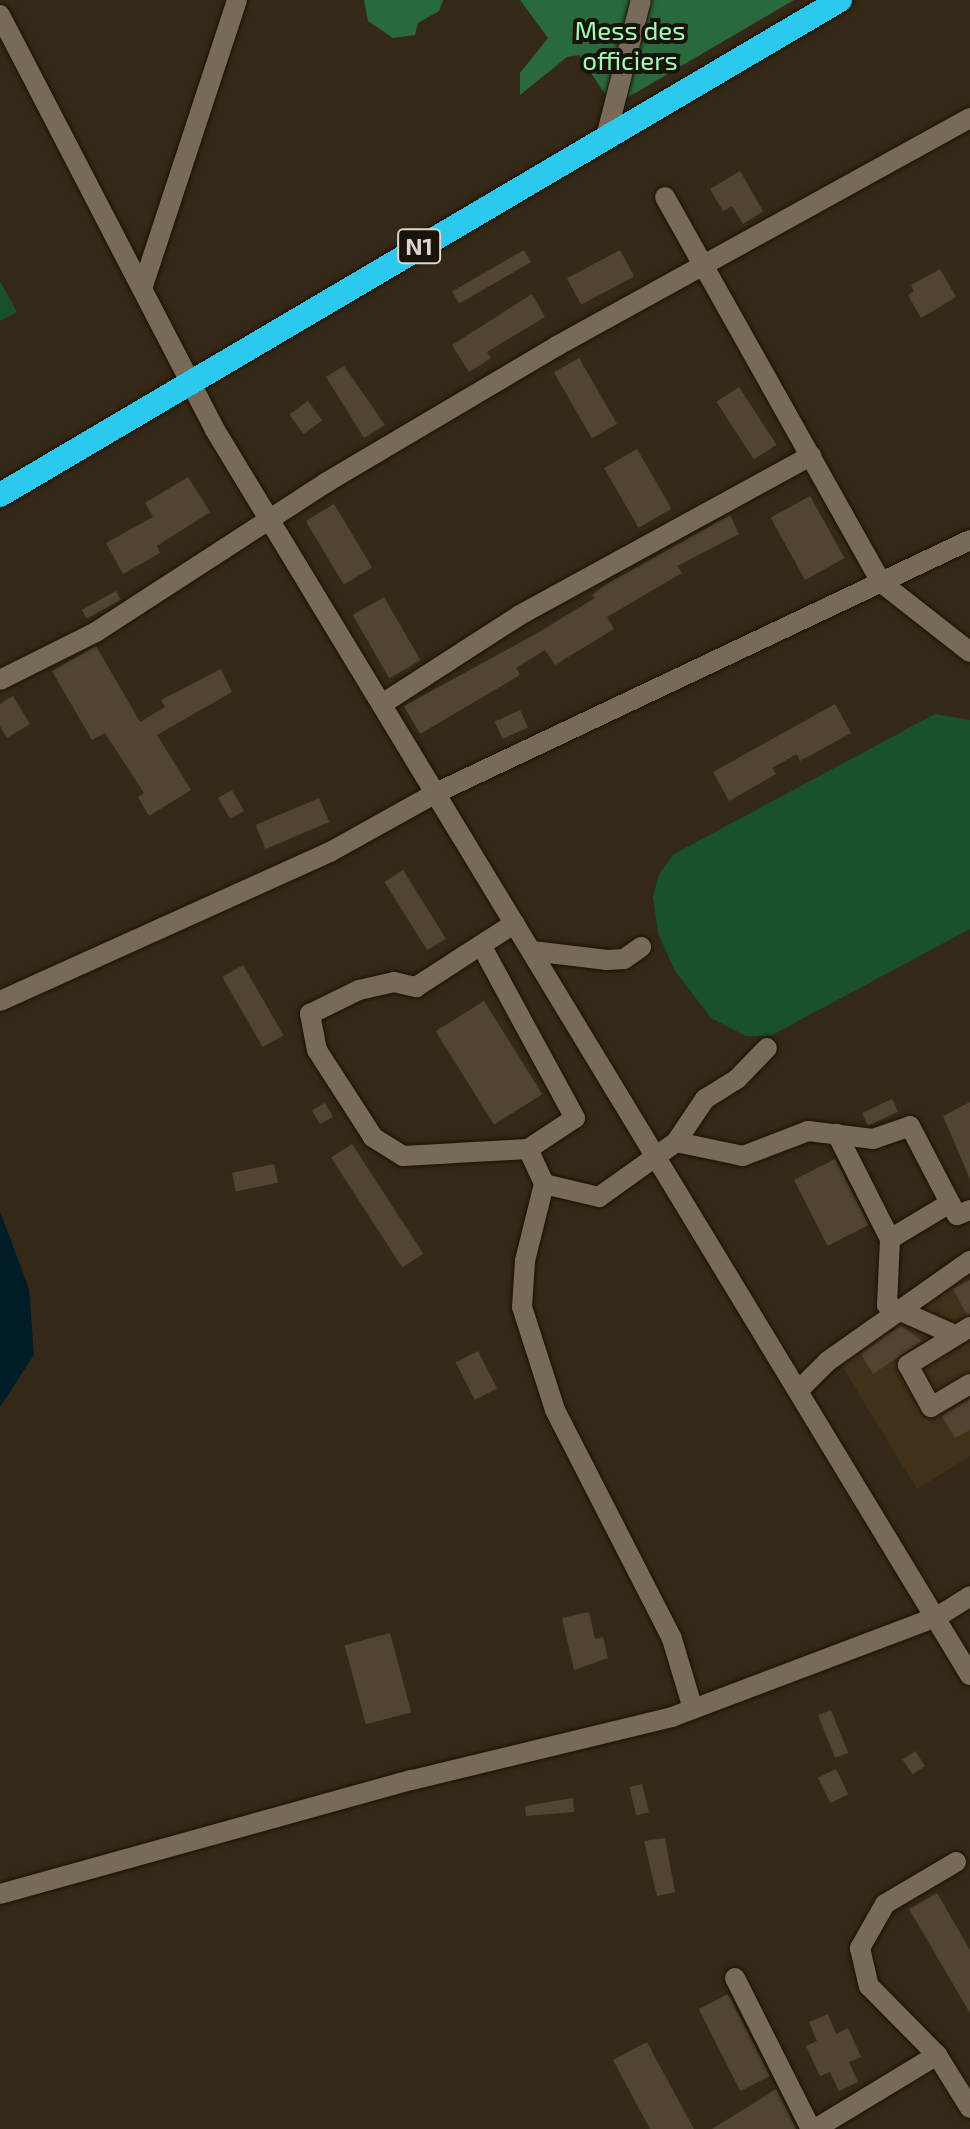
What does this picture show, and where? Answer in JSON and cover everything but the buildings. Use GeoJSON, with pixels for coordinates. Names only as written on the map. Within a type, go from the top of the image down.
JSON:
{"type":"FeatureCollection","features":[{"type":"Feature","properties":{"kind":"highway","name":"N1"},"geometry":{"type":"LineString","coordinates":[[0,495],[187,382],[840,0]]}},
{"type":"Feature","properties":{"kind":"street"},"geometry":{"type":"LineString","coordinates":[[143,286],[237,0]]}},
{"type":"Feature","properties":{"kind":"street"},"geometry":{"type":"LineString","coordinates":[[606,137],[641,0]]}},
{"type":"Feature","properties":{"kind":"street"},"geometry":{"type":"LineString","coordinates":[[0,15],[143,286],[187,382],[970,1675]]}},
{"type":"Feature","properties":{"kind":"street"},"geometry":{"type":"LineString","coordinates":[[0,680],[96,632],[270,519],[557,346],[970,118]]}},
{"type":"Feature","properties":{"kind":"street"},"geometry":{"type":"LineString","coordinates":[[665,197],[882,583],[970,652]]}},
{"type":"Feature","properties":{"kind":"street"},"geometry":{"type":"LineString","coordinates":[[382,704],[520,615],[811,456]]}},
{"type":"Feature","properties":{"kind":"street"},"geometry":{"type":"LineString","coordinates":[[0,1001],[330,852],[436,793],[970,540]]}},
{"type":"Feature","properties":{"kind":"street"},"geometry":{"type":"LineString","coordinates":[[481,945],[575,1118],[528,1149],[403,1156],[373,1137],[317,1050],[310,1014],[323,1005],[394,982],[416,987],[515,923]]}},
{"type":"Feature","properties":{"kind":"street"},"geometry":{"type":"LineString","coordinates":[[532,951],[607,960],[624,959],[641,947]]}},
{"type":"Feature","properties":{"kind":"street"},"geometry":{"type":"LineString","coordinates":[[544,1184],[599,1197],[676,1142],[705,1099],[737,1079],[767,1048]]}},
{"type":"Feature","properties":{"kind":"street"},"geometry":{"type":"LineString","coordinates":[[676,1142],[743,1156],[808,1131],[873,1139],[910,1126],[960,1206],[890,1239]]}},
{"type":"Feature","properties":{"kind":"street"},"geometry":{"type":"LineString","coordinates":[[837,1134],[890,1239],[887,1305],[962,1331]]}},
{"type":"Feature","properties":{"kind":"street"},"geometry":{"type":"LineString","coordinates":[[528,1149],[544,1184],[525,1261],[522,1307],[555,1410],[672,1639],[693,1709]]}},
{"type":"Feature","properties":{"kind":"street"},"geometry":{"type":"LineString","coordinates":[[799,1390],[828,1361],[970,1261]]}},
{"type":"Feature","properties":{"kind":"street"},"geometry":{"type":"LineString","coordinates":[[962,1331],[908,1365],[931,1407],[970,1384]]}},
{"type":"Feature","properties":{"kind":"street"},"geometry":{"type":"LineString","coordinates":[[0,1894],[693,1709],[937,1617],[970,1596]]}},
{"type":"Feature","properties":{"kind":"street"},"geometry":{"type":"LineString","coordinates":[[956,1862],[885,1904],[860,1948],[869,1986],[937,2055],[970,2108]]}},
{"type":"Feature","properties":{"kind":"street"},"geometry":{"type":"LineString","coordinates":[[735,1978],[813,2129],[937,2055]]}},
{"type":"Feature","properties":{"kind":"shaded area"},"geometry":{"type":"Polygon","coordinates":[[[970,1269],[970,1456],[917,1489],[834,1353],[970,1269]]]}},
{"type":"Feature","properties":{"kind":"green space"},"geometry":{"type":"Polygon","coordinates":[[[364,0],[443,0],[439,11],[418,23],[415,35],[393,38],[368,21],[364,0]]]}},
{"type":"Feature","properties":{"kind":"green space","name":"Mess des officiers"},"geometry":{"type":"Polygon","coordinates":[[[520,0],[794,0],[613,106],[579,55],[567,57],[520,95],[520,73],[548,38],[520,0]]]}},
{"type":"Feature","properties":{"kind":"green space"},"geometry":{"type":"Polygon","coordinates":[[[0,281],[17,312],[0,321],[0,281]]]}},
{"type":"Feature","properties":{"kind":"green space"},"geometry":{"type":"Polygon","coordinates":[[[935,714],[970,720],[970,929],[770,1036],[746,1036],[711,1018],[675,971],[658,933],[653,897],[659,874],[674,854],[935,714]]]}},
{"type":"Feature","properties":{"kind":"water"},"geometry":{"type":"Polygon","coordinates":[[[0,1211],[29,1289],[34,1355],[0,1407],[0,1211]]]}}]}
